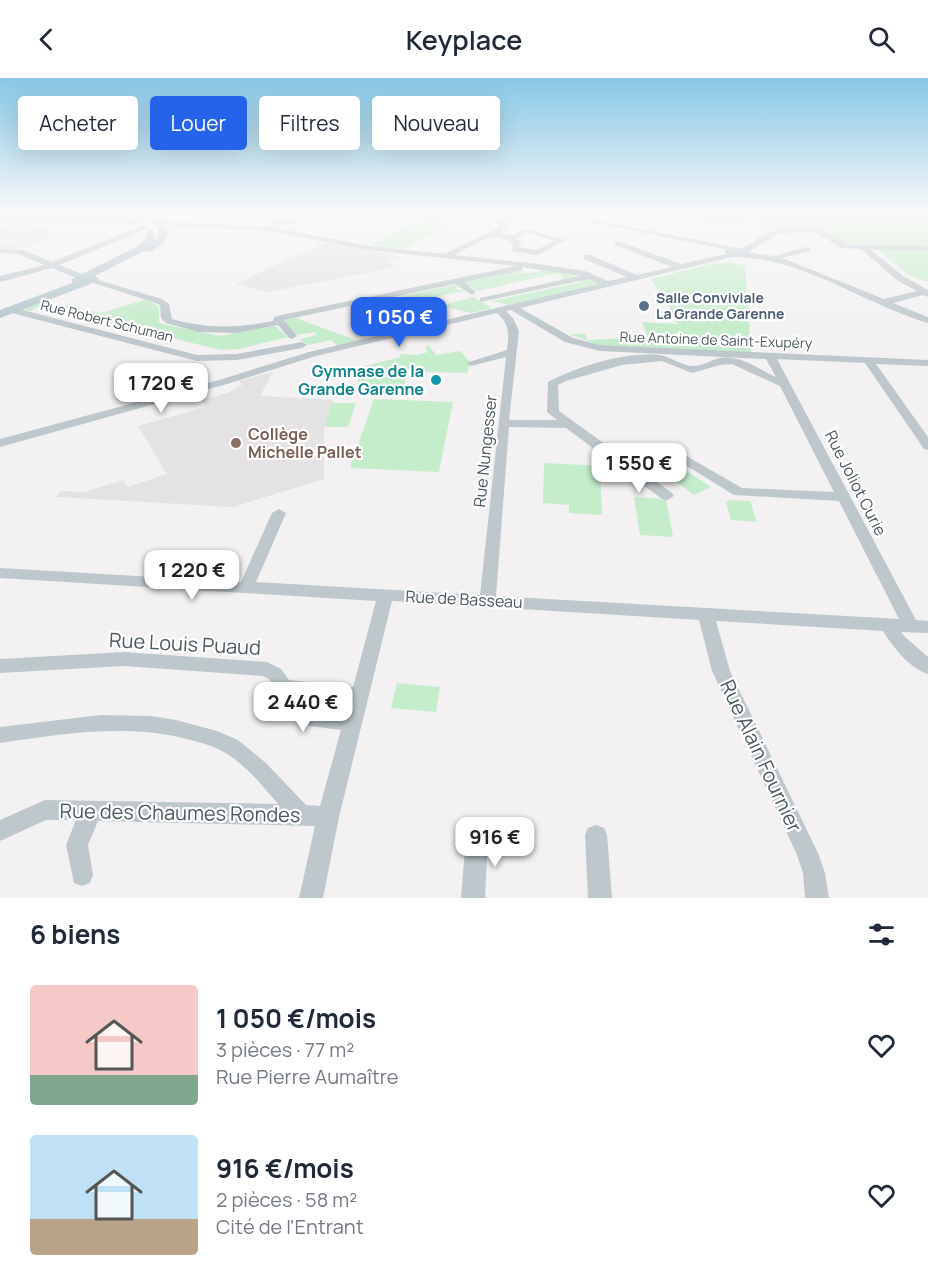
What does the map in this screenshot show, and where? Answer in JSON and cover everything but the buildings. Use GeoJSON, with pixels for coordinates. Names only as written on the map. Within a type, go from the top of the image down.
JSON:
{"type":"FeatureCollection","features":[{"type":"Feature","properties":{"kind":"main road"},"geometry":{"type":"LineString","coordinates":[[85,279],[90,272],[133,252]]}},
{"type":"Feature","properties":{"kind":"main road"},"geometry":{"type":"LineString","coordinates":[[4,311],[85,279],[141,252]]}},
{"type":"Feature","properties":{"kind":"street"},"geometry":{"type":"LineString","coordinates":[[21,252],[85,279],[159,301],[164,304],[166,318],[169,321],[215,333],[228,333],[279,322]]}},
{"type":"Feature","properties":{"kind":"street"},"geometry":{"type":"LineString","coordinates":[[0,279],[49,266],[81,252]]}},
{"type":"Feature","properties":{"kind":"street"},"geometry":{"type":"LineString","coordinates":[[413,252],[530,265],[590,276],[608,284]]}},
{"type":"Feature","properties":{"kind":"street"},"geometry":{"type":"LineString","coordinates":[[446,256],[454,252]]}},
{"type":"Feature","properties":{"kind":"street"},"geometry":{"type":"LineString","coordinates":[[641,252],[681,268]]}},
{"type":"Feature","properties":{"kind":"street"},"geometry":{"type":"LineString","coordinates":[[0,442],[223,382],[314,354],[681,268],[730,253],[743,252]]}},
{"type":"Feature","properties":{"kind":"street"},"geometry":{"type":"LineString","coordinates":[[749,252],[774,258],[928,320]]}},
{"type":"Feature","properties":{"kind":"street"},"geometry":{"type":"LineString","coordinates":[[774,258],[795,252]]}},
{"type":"Feature","properties":{"kind":"street"},"geometry":{"type":"LineString","coordinates":[[870,252],[900,278],[926,293]]}},
{"type":"Feature","properties":{"kind":"street"},"geometry":{"type":"LineString","coordinates":[[587,257],[637,278]]}},
{"type":"Feature","properties":{"kind":"street"},"geometry":{"type":"LineString","coordinates":[[279,322],[277,319],[530,265]]}},
{"type":"Feature","properties":{"kind":"street"},"geometry":{"type":"LineString","coordinates":[[477,296],[590,276]]}},
{"type":"Feature","properties":{"kind":"street","name":"Rue Antoine de Saint-Exupéry"},"geometry":{"type":"LineString","coordinates":[[456,281],[477,296],[569,340],[595,347],[928,363]]}},
{"type":"Feature","properties":{"kind":"street"},"geometry":{"type":"LineString","coordinates":[[884,302],[926,293]]}},
{"type":"Feature","properties":{"kind":"street","name":"Rue Nungesser"},"geometry":{"type":"LineString","coordinates":[[488,600],[503,423],[514,327],[506,309]]}},
{"type":"Feature","properties":{"kind":"street","name":"Rue Robert Schuman"},"geometry":{"type":"LineString","coordinates":[[4,311],[197,358],[247,357],[297,340]]}},
{"type":"Feature","properties":{"kind":"street"},"geometry":{"type":"LineString","coordinates":[[279,322],[314,354]]}},
{"type":"Feature","properties":{"kind":"street"},"geometry":{"type":"LineString","coordinates":[[471,363],[512,352]]}},
{"type":"Feature","properties":{"kind":"street","name":"Rue Joliot Curie"},"geometry":{"type":"LineString","coordinates":[[770,356],[910,625]]}},
{"type":"Feature","properties":{"kind":"street"},"geometry":{"type":"LineString","coordinates":[[667,496],[553,412],[552,384],[635,358],[664,358],[692,370],[725,361],[739,362],[786,384]]}},
{"type":"Feature","properties":{"kind":"street"},"geometry":{"type":"LineString","coordinates":[[867,360],[928,446]]}},
{"type":"Feature","properties":{"kind":"street"},"geometry":{"type":"LineString","coordinates":[[503,423],[569,424]]}},
{"type":"Feature","properties":{"kind":"street"},"geometry":{"type":"LineString","coordinates":[[628,467],[663,455],[676,454],[739,492],[843,497]]}},
{"type":"Feature","properties":{"kind":"street"},"geometry":{"type":"LineString","coordinates":[[246,586],[279,513]]}},
{"type":"Feature","properties":{"kind":"street","name":"Rue de Basseau"},"geometry":{"type":"LineString","coordinates":[[0,573],[928,627]]}},
{"type":"Feature","properties":{"kind":"street"},"geometry":{"type":"LineString","coordinates":[[311,898],[328,817],[386,595]]}},
{"type":"Feature","properties":{"kind":"street","name":"Rue Alain Fournier"},"geometry":{"type":"LineString","coordinates":[[706,613],[721,671],[807,853],[814,873],[817,898]]}},
{"type":"Feature","properties":{"kind":"street"},"geometry":{"type":"LineString","coordinates":[[888,624],[899,642],[928,667]]}},
{"type":"Feature","properties":{"kind":"street","name":"Rue Louis Puaud"},"geometry":{"type":"LineString","coordinates":[[0,666],[124,659],[267,669],[275,674],[283,686],[359,695]]}},
{"type":"Feature","properties":{"kind":"street"},"geometry":{"type":"LineString","coordinates":[[325,692],[316,720],[352,723]]}},
{"type":"Feature","properties":{"kind":"street"},"geometry":{"type":"LineString","coordinates":[[0,735],[96,722],[141,723],[185,730],[229,745],[262,771],[301,814]]}},
{"type":"Feature","properties":{"kind":"street","name":"Rue des Chaumes Rondes"},"geometry":{"type":"LineString","coordinates":[[0,831],[45,810],[301,814],[328,817]]}},
{"type":"Feature","properties":{"kind":"street"},"geometry":{"type":"LineString","coordinates":[[82,875],[77,845],[91,811]]}},
{"type":"Feature","properties":{"kind":"street"},"geometry":{"type":"LineString","coordinates":[[596,835],[600,898]]}},
{"type":"Feature","properties":{"kind":"street"},"geometry":{"type":"LineString","coordinates":[[473,898],[477,837]]}},
{"type":"Feature","properties":{"kind":"shaded area"},"geometry":{"type":"Polygon","coordinates":[[[304,252],[379,252],[401,257],[387,260],[395,267],[268,292],[236,284],[304,252]]]}},
{"type":"Feature","properties":{"kind":"shaded area","name":"Collège Michelle Pallet"},"geometry":{"type":"Polygon","coordinates":[[[273,372],[260,396],[333,400],[324,427],[324,479],[233,507],[56,497],[61,491],[85,492],[123,480],[128,487],[167,474],[138,426],[206,407],[202,400],[230,392],[242,385],[239,381],[273,372]]]}},
{"type":"Feature","properties":{"kind":"green space"},"geometry":{"type":"Polygon","coordinates":[[[881,252],[928,252],[928,282],[910,276],[881,252]]]}},
{"type":"Feature","properties":{"kind":"green space"},"geometry":{"type":"Polygon","coordinates":[[[729,262],[745,266],[751,353],[599,345],[569,334],[585,334],[587,340],[648,337],[642,322],[677,324],[667,302],[650,279],[711,264],[729,262]]]}},
{"type":"Feature","properties":{"kind":"green space"},"geometry":{"type":"Polygon","coordinates":[[[541,269],[579,277],[561,280],[562,276],[558,273],[477,291],[463,282],[521,270],[524,271],[513,274],[541,272],[541,269]]]}},
{"type":"Feature","properties":{"kind":"green space"},"geometry":{"type":"Polygon","coordinates":[[[588,278],[599,284],[508,305],[492,301],[582,282],[579,280],[588,278]]]}},
{"type":"Feature","properties":{"kind":"green space"},"geometry":{"type":"Polygon","coordinates":[[[455,285],[458,287],[455,289],[464,291],[435,297],[439,300],[434,302],[444,305],[473,297],[492,308],[471,313],[402,296],[455,285]]]}},
{"type":"Feature","properties":{"kind":"green space"},"geometry":{"type":"Polygon","coordinates":[[[147,299],[159,307],[159,323],[219,336],[275,326],[288,337],[239,349],[221,350],[40,306],[31,311],[21,309],[43,301],[101,313],[147,299]]]}},
{"type":"Feature","properties":{"kind":"green space"},"geometry":{"type":"Polygon","coordinates":[[[295,317],[358,341],[338,346],[331,340],[308,345],[300,339],[317,335],[314,332],[297,335],[284,321],[295,317]]]}},
{"type":"Feature","properties":{"kind":"green space"},"geometry":{"type":"Polygon","coordinates":[[[429,346],[436,355],[460,351],[470,362],[467,373],[407,371],[404,387],[357,385],[361,367],[401,357],[400,354],[417,355],[428,352],[425,347],[429,346]]]}},
{"type":"Feature","properties":{"kind":"green space"},"geometry":{"type":"Polygon","coordinates":[[[374,399],[453,402],[439,472],[350,468],[374,399]]]}},
{"type":"Feature","properties":{"kind":"green space"},"geometry":{"type":"Polygon","coordinates":[[[332,403],[356,403],[348,427],[324,427],[332,403]]]}},
{"type":"Feature","properties":{"kind":"green space"},"geometry":{"type":"Polygon","coordinates":[[[544,463],[600,466],[602,515],[569,513],[569,505],[543,503],[544,463]]]}},
{"type":"Feature","properties":{"kind":"green space"},"geometry":{"type":"Polygon","coordinates":[[[682,468],[711,487],[694,495],[666,474],[682,468]]]}},
{"type":"Feature","properties":{"kind":"green space"},"geometry":{"type":"Polygon","coordinates":[[[634,497],[666,499],[673,537],[640,535],[634,497]]]}},
{"type":"Feature","properties":{"kind":"green space"},"geometry":{"type":"Polygon","coordinates":[[[750,501],[757,522],[731,520],[726,502],[750,501]]]}},
{"type":"Feature","properties":{"kind":"green space"},"geometry":{"type":"Polygon","coordinates":[[[397,683],[440,687],[436,712],[391,708],[397,683]]]}},
{"type":"Feature","properties":{"kind":"place","name":"Salle Conviviale La Grande Garenne"},"geometry":{"type":"Point","coordinates":[644,306]}},
{"type":"Feature","properties":{"kind":"place","name":"Gymnase de la Grande Garenne"},"geometry":{"type":"Point","coordinates":[436,380]}},
{"type":"Feature","properties":{"kind":"place","name":"Collège Michelle Pallet"},"geometry":{"type":"Point","coordinates":[236,443]}}]}
